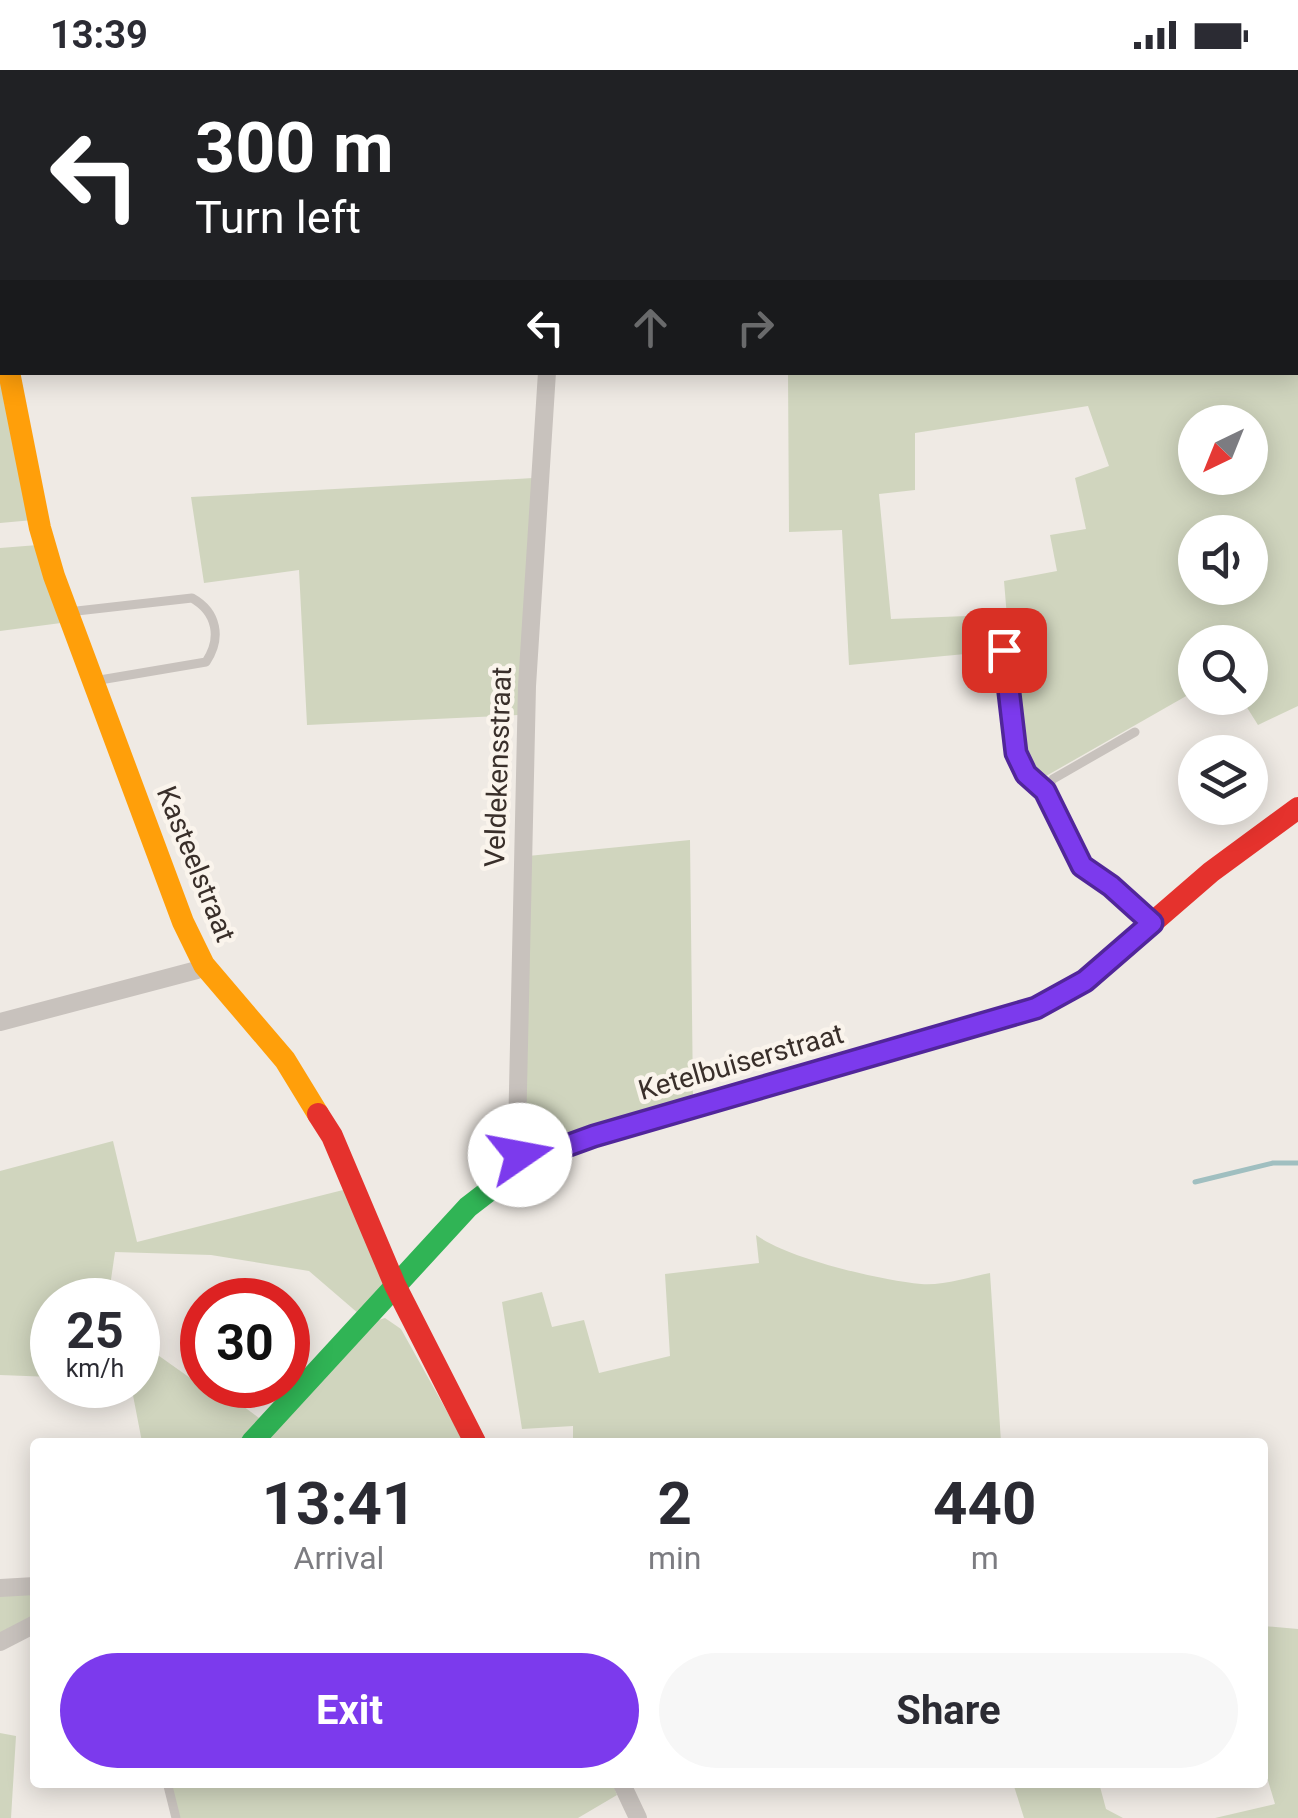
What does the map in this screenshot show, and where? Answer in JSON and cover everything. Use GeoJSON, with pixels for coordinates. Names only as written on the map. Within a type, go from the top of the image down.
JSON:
{"type":"FeatureCollection","features":[{"type":"Feature","properties":{"kind":"street","name":"Kasteelstraat"},"geometry":{"type":"LineString","coordinates":[[10,375],[40,528],[67,612],[182,922],[204,965],[286,1060],[316,1107],[395,1285],[473,1438]]}},
{"type":"Feature","properties":{"kind":"street","name":"Veldekensstraat"},"geometry":{"type":"LineString","coordinates":[[522,1162],[517,1134],[527,686],[547,375]]}},
{"type":"Feature","properties":{"kind":"street","name":"Ketelbuiserstraat"},"geometry":{"type":"LineString","coordinates":[[256,1438],[482,1192],[522,1162],[594,1136],[1036,1008],[1085,981],[1211,872],[1298,808]]}},
{"type":"Feature","properties":{"kind":"street"},"geometry":{"type":"LineString","coordinates":[[0,1022],[204,965]]}},
{"type":"Feature","properties":{"kind":"street"},"geometry":{"type":"LineString","coordinates":[[0,1588],[30,1586]]}},
{"type":"Feature","properties":{"kind":"street"},"geometry":{"type":"LineString","coordinates":[[0,1642],[30,1627]]}},
{"type":"Feature","properties":{"kind":"street"},"geometry":{"type":"LineString","coordinates":[[624,1788],[638,1818]]}},
{"type":"Feature","properties":{"kind":"lane"},"geometry":{"type":"LineString","coordinates":[[67,612],[192,598],[202,604],[215,625],[216,640],[206,662],[92,681]]}},
{"type":"Feature","properties":{"kind":"lane"},"geometry":{"type":"LineString","coordinates":[[1000,615],[1016,753],[1026,774],[1045,791],[1082,866],[1152,923]]}},
{"type":"Feature","properties":{"kind":"lane"},"geometry":{"type":"LineString","coordinates":[[1045,791],[1052,779],[1134,732]]}},
{"type":"Feature","properties":{"kind":"lane"},"geometry":{"type":"LineString","coordinates":[[168,1788],[176,1818]]}},
{"type":"Feature","properties":{"kind":"green space"},"geometry":{"type":"Polygon","coordinates":[[[0,375],[2,375],[33,520],[0,523],[0,375]]]}},
{"type":"Feature","properties":{"kind":"green space"},"geometry":{"type":"Polygon","coordinates":[[[788,375],[1298,375],[1298,706],[1258,725],[1252,715],[1268,715],[1268,625],[1178,625],[1178,701],[1039,780],[1025,760],[1017,737],[1004,581],[1057,571],[1050,535],[1086,529],[1075,478],[1109,466],[1088,406],[915,433],[915,490],[879,494],[891,619],[992,615],[997,651],[849,665],[842,530],[789,532],[788,375]]]}},
{"type":"Feature","properties":{"kind":"green space"},"geometry":{"type":"Polygon","coordinates":[[[533,478],[518,715],[307,725],[299,570],[204,583],[191,497],[533,478]]]}},
{"type":"Feature","properties":{"kind":"green space"},"geometry":{"type":"Polygon","coordinates":[[[38,545],[61,623],[0,631],[0,548],[38,545]]]}},
{"type":"Feature","properties":{"kind":"green space"},"geometry":{"type":"Polygon","coordinates":[[[690,840],[693,1098],[529,1148],[524,1137],[528,856],[690,840]]]}},
{"type":"Feature","properties":{"kind":"green space"},"geometry":{"type":"Polygon","coordinates":[[[113,1141],[137,1242],[347,1189],[388,1284],[359,1314],[309,1271],[211,1255],[115,1252],[111,1278],[30,1278],[30,1376],[0,1375],[0,1171],[113,1141]]]}},
{"type":"Feature","properties":{"kind":"green space"},"geometry":{"type":"Polygon","coordinates":[[[756,1235],[812,1260],[903,1282],[938,1284],[990,1273],[1001,1438],[573,1438],[573,1426],[522,1429],[502,1302],[542,1292],[552,1327],[584,1320],[599,1373],[670,1356],[665,1274],[759,1263],[756,1235]]]}},
{"type":"Feature","properties":{"kind":"green space"},"geometry":{"type":"Polygon","coordinates":[[[385,1318],[401,1329],[462,1438],[266,1438],[294,1408],[310,1408],[310,1391],[375,1321],[385,1318]]]}},
{"type":"Feature","properties":{"kind":"green space"},"geometry":{"type":"Polygon","coordinates":[[[160,1357],[180,1371],[180,1408],[246,1408],[263,1421],[247,1438],[141,1438],[135,1408],[160,1408],[160,1357]]]}},
{"type":"Feature","properties":{"kind":"green space"},"geometry":{"type":"Polygon","coordinates":[[[30,1594],[30,1618],[0,1633],[0,1596],[30,1594]]]}},
{"type":"Feature","properties":{"kind":"green space"},"geometry":{"type":"Polygon","coordinates":[[[1268,1626],[1298,1629],[1298,1818],[1215,1818],[1275,1804],[1268,1781],[1268,1626]]]}},
{"type":"Feature","properties":{"kind":"green space"},"geometry":{"type":"Polygon","coordinates":[[[0,1733],[16,1736],[11,1818],[0,1818],[0,1733]]]}},
{"type":"Feature","properties":{"kind":"green space"},"geometry":{"type":"Polygon","coordinates":[[[171,1788],[614,1788],[617,1795],[578,1818],[180,1818],[171,1788]]]}},
{"type":"Feature","properties":{"kind":"green space"},"geometry":{"type":"Polygon","coordinates":[[[1015,1788],[1100,1788],[1106,1809],[1123,1818],[1024,1818],[1015,1788]]]}},
{"type":"Feature","properties":{"kind":"waterway"},"geometry":{"type":"LineString","coordinates":[[1195,1182],[1273,1163],[1298,1163]]}},
{"type":"Feature","properties":{"kind":"traffic: fast"},"geometry":{"type":"LineString","coordinates":[[256,1438],[468,1207],[516,1170],[593,1136],[952,1032]]}},
{"type":"Feature","properties":{"kind":"traffic: slow"},"geometry":{"type":"LineString","coordinates":[[10,375],[40,528],[54,576],[183,922],[204,965],[285,1060],[318,1114]]}},
{"type":"Feature","properties":{"kind":"traffic: jam"},"geometry":{"type":"LineString","coordinates":[[952,1032],[1036,1008],[1085,981],[1211,872],[1298,808]]}},
{"type":"Feature","properties":{"kind":"traffic: jam"},"geometry":{"type":"LineString","coordinates":[[318,1114],[332,1136],[395,1285],[473,1438]]}},
{"type":"Feature","properties":{"kind":"route"},"geometry":{"type":"LineString","coordinates":[[520,1155],[522,1162],[594,1136],[1036,1008],[1085,981],[1152,923],[1082,866],[1045,791],[1026,774],[1016,753],[1004,650]]}}]}
